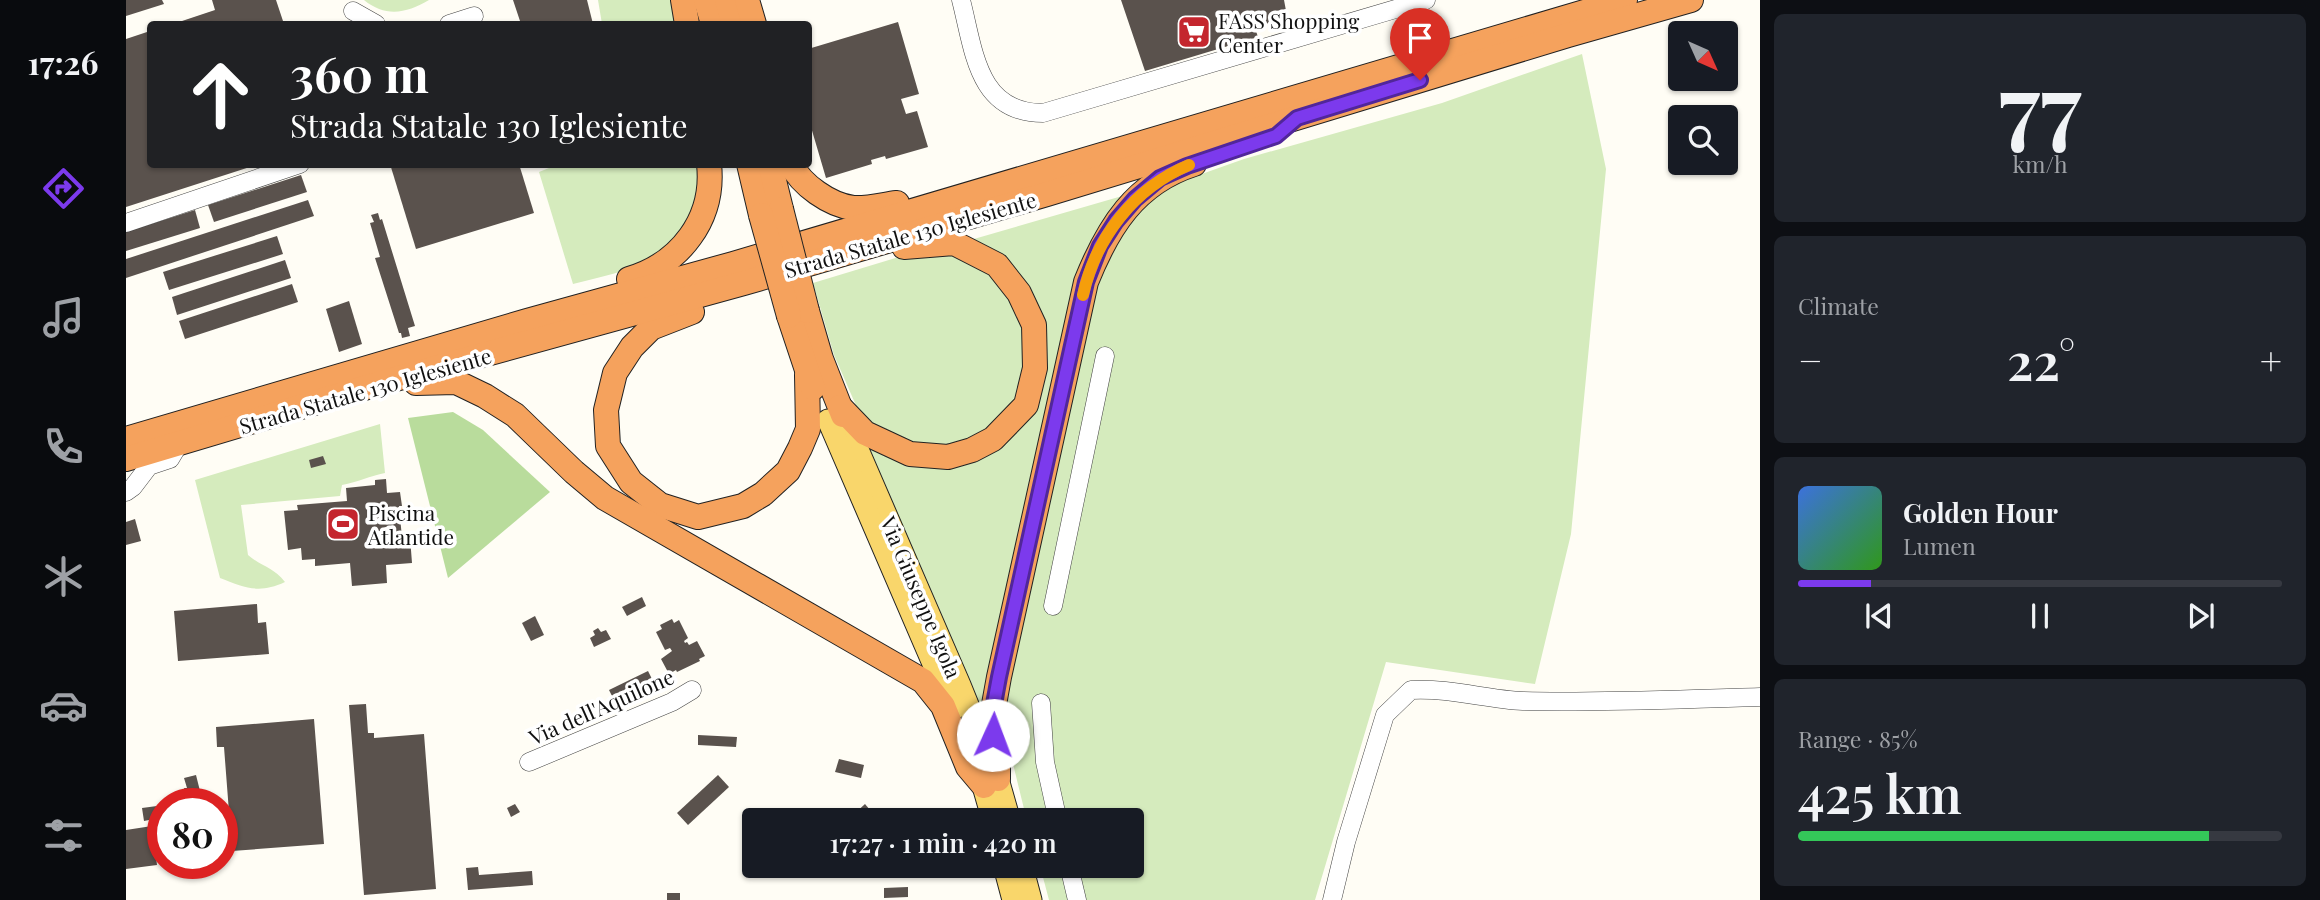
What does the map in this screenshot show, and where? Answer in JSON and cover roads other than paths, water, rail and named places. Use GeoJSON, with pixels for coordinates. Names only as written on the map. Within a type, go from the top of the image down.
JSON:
{"type":"FeatureCollection","features":[{"type":"Feature","properties":{"kind":"highway"},"geometry":{"type":"LineString","coordinates":[[683,0],[686,21]]}},
{"type":"Feature","properties":{"kind":"highway"},"geometry":{"type":"LineString","coordinates":[[706,0],[712,21]]}},
{"type":"Feature","properties":{"kind":"highway"},"geometry":{"type":"LineString","coordinates":[[727,0],[733,21]]}},
{"type":"Feature","properties":{"kind":"highway"},"geometry":{"type":"LineString","coordinates":[[747,0],[753,21]]}},
{"type":"Feature","properties":{"kind":"highway","name":"Strada Statale 130 Iglesiente"},"geometry":{"type":"LineString","coordinates":[[126,439],[1625,0]]}},
{"type":"Feature","properties":{"kind":"highway","name":"Strada Statale 130 Iglesiente"},"geometry":{"type":"LineString","coordinates":[[126,459],[380,383],[744,283],[1691,0]]}},
{"type":"Feature","properties":{"kind":"highway"},"geometry":{"type":"LineString","coordinates":[[380,383],[456,382],[485,396],[515,415],[605,498],[923,681],[943,706],[968,767],[991,782],[998,755],[991,720],[999,677],[1086,282],[1100,246],[1135,199],[1160,178],[1276,136],[1297,118]]}},
{"type":"Feature","properties":{"kind":"highway"},"geometry":{"type":"LineString","coordinates":[[527,321],[557,301],[646,274],[675,256],[695,232],[707,204],[709,168]]}},
{"type":"Feature","properties":{"kind":"highway"},"geometry":{"type":"LineString","coordinates":[[744,283],[731,300],[651,327],[632,347],[615,373],[606,410],[608,446],[631,482],[660,505],[698,517],[743,506],[763,495],[788,471],[808,429],[807,375],[798,313],[771,212],[751,168]]}},
{"type":"Feature","properties":{"kind":"highway"},"geometry":{"type":"LineString","coordinates":[[770,168],[771,212]]}},
{"type":"Feature","properties":{"kind":"highway"},"geometry":{"type":"LineString","coordinates":[[795,168],[804,182],[818,193],[852,208],[953,198]]}},
{"type":"Feature","properties":{"kind":"highway"},"geometry":{"type":"LineString","coordinates":[[807,375],[837,414],[865,433],[910,454],[948,457],[972,450],[993,439],[1026,405],[1035,368],[1034,325],[1019,293],[997,265],[954,243],[851,251]]}},
{"type":"Feature","properties":{"kind":"highway"},"geometry":{"type":"LineString","coordinates":[[798,313],[821,359],[837,414]]}},
{"type":"Feature","properties":{"kind":"main road","name":"Via Giuseppe Igola"},"geometry":{"type":"LineString","coordinates":[[837,414],[1004,808]]}},
{"type":"Feature","properties":{"kind":"main road","name":"Via Giuseppe Igola"},"geometry":{"type":"LineString","coordinates":[[991,782],[992,808]]}},
{"type":"Feature","properties":{"kind":"main road"},"geometry":{"type":"LineString","coordinates":[[1007,878],[1013,900]]}},
{"type":"Feature","properties":{"kind":"main road"},"geometry":{"type":"LineString","coordinates":[[1025,878],[1031,900]]}},
{"type":"Feature","properties":{"kind":"street"},"geometry":{"type":"LineString","coordinates":[[961,0],[985,84],[1004,104],[1033,113],[1064,109],[1426,0]]}},
{"type":"Feature","properties":{"kind":"street"},"geometry":{"type":"LineString","coordinates":[[352,12],[370,21]]}},
{"type":"Feature","properties":{"kind":"street"},"geometry":{"type":"LineString","coordinates":[[458,21],[474,16]]}},
{"type":"Feature","properties":{"kind":"street"},"geometry":{"type":"LineString","coordinates":[[126,223],[288,168]]}},
{"type":"Feature","properties":{"kind":"street"},"geometry":{"type":"LineString","coordinates":[[1053,606],[1105,356]]}},
{"type":"Feature","properties":{"kind":"street"},"geometry":{"type":"LineString","coordinates":[[126,492],[149,466],[170,458],[179,444]]}},
{"type":"Feature","properties":{"kind":"street"},"geometry":{"type":"LineString","coordinates":[[1332,900],[1346,842],[1385,715],[1411,690],[1440,689],[1513,700],[1581,703],[1760,697]]}},
{"type":"Feature","properties":{"kind":"street","name":"Via dell'Aquilone"},"geometry":{"type":"LineString","coordinates":[[529,762],[672,702],[692,690]]}},
{"type":"Feature","properties":{"kind":"street"},"geometry":{"type":"LineString","coordinates":[[1041,703],[1045,762],[1055,808]]}},
{"type":"Feature","properties":{"kind":"street"},"geometry":{"type":"LineString","coordinates":[[1072,878],[1077,900]]}},
{"type":"Feature","properties":{"kind":"place","name":"FASS Shopping Center"},"geometry":{"type":"Point","coordinates":[1194,32]}},
{"type":"Feature","properties":{"kind":"place","name":"Piscina Atlantide"},"geometry":{"type":"Point","coordinates":[343,524]}}]}
